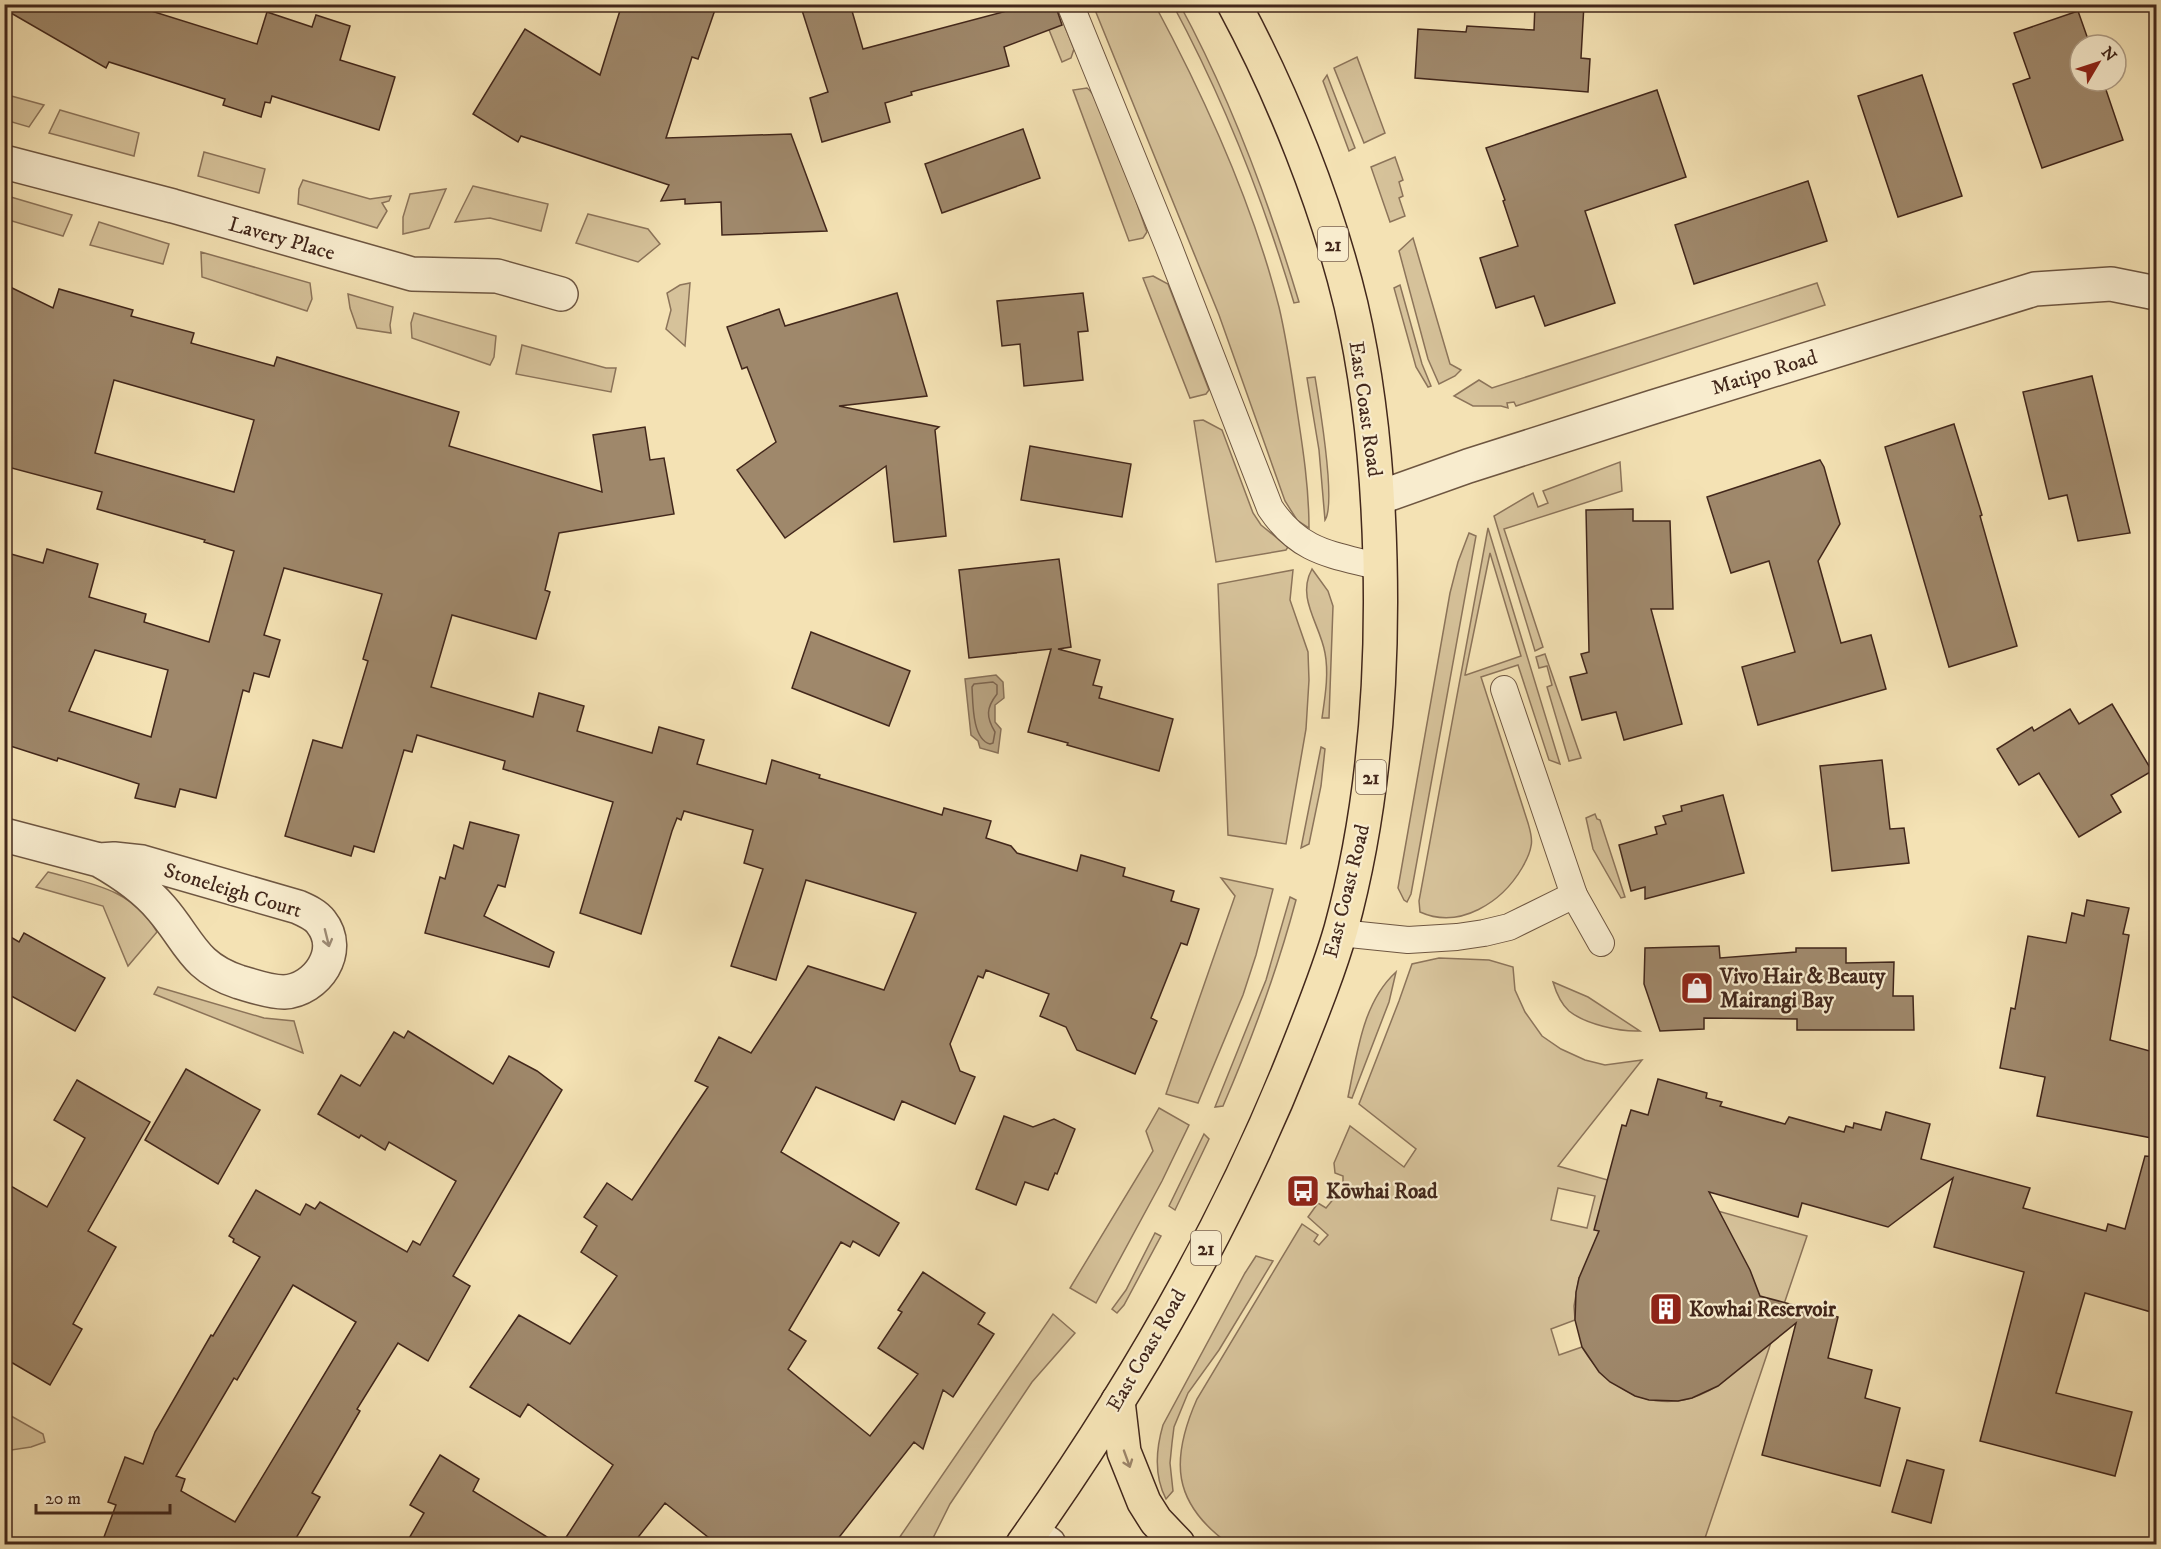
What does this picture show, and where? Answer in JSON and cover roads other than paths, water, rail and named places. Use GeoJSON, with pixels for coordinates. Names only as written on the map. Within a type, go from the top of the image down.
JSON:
{"type":"FeatureCollection","features":[{"type":"Feature","properties":{"kind":"main road","name":"East Coast Road"},"geometry":{"type":"LineString","coordinates":[[1035,1540],[1213,1236],[1258,1144],[1312,1012],[1340,933],[1353,883],[1373,765],[1380,693],[1378,498],[1367,395],[1351,306],[1338,259],[1297,140],[1254,42],[1234,4]]}},
{"type":"Feature","properties":{"kind":"main road"},"geometry":{"type":"LineString","coordinates":[[1118,1401],[1124,1452],[1140,1492],[1156,1521],[1178,1545]]}},
{"type":"Feature","properties":{"kind":"street","name":"Lavery Place"},"geometry":{"type":"LineString","coordinates":[[4,162],[163,203],[412,274],[497,276],[561,294]]}},
{"type":"Feature","properties":{"kind":"street","name":"Matipo Road"},"geometry":{"type":"LineString","coordinates":[[1378,498],[1653,407],[2035,289],[2111,284],[2157,293]]}},
{"type":"Feature","properties":{"kind":"street","name":"Stoneleigh Court"},"geometry":{"type":"LineString","coordinates":[[4,835],[99,860],[142,862],[298,907],[311,913],[321,922],[327,933],[330,952],[324,967],[308,984],[285,992],[272,991],[220,974],[195,955],[163,910],[143,890],[99,860]]}},
{"type":"Feature","properties":{"kind":"lane"},"geometry":{"type":"LineString","coordinates":[[1070,4],[1168,245],[1270,508],[1290,532],[1313,549],[1380,567]]}},
{"type":"Feature","properties":{"kind":"lane"},"geometry":{"type":"LineString","coordinates":[[1504,689],[1574,895],[1601,943]]}},
{"type":"Feature","properties":{"kind":"lane"},"geometry":{"type":"LineString","coordinates":[[1340,933],[1408,940],[1484,933],[1509,927],[1574,895]]}},
{"type":"Feature","properties":{"kind":"water"},"geometry":{"type":"Polygon","coordinates":[[[996,675],[1003,682],[1004,698],[995,705],[995,722],[1001,729],[998,753],[980,748],[978,741],[971,735],[965,679],[996,675]]]}},
{"type":"Feature","properties":{"kind":"place","name":"Vivo Hair & Beauty Mairangi Bay"},"geometry":{"type":"Point","coordinates":[1697,988]}},
{"type":"Feature","properties":{"kind":"place","name":"Kōwhai Road"},"geometry":{"type":"Point","coordinates":[1303,1191]}},
{"type":"Feature","properties":{"kind":"place","name":"Kowhai Reservoir"},"geometry":{"type":"Point","coordinates":[1666,1309]}}]}
